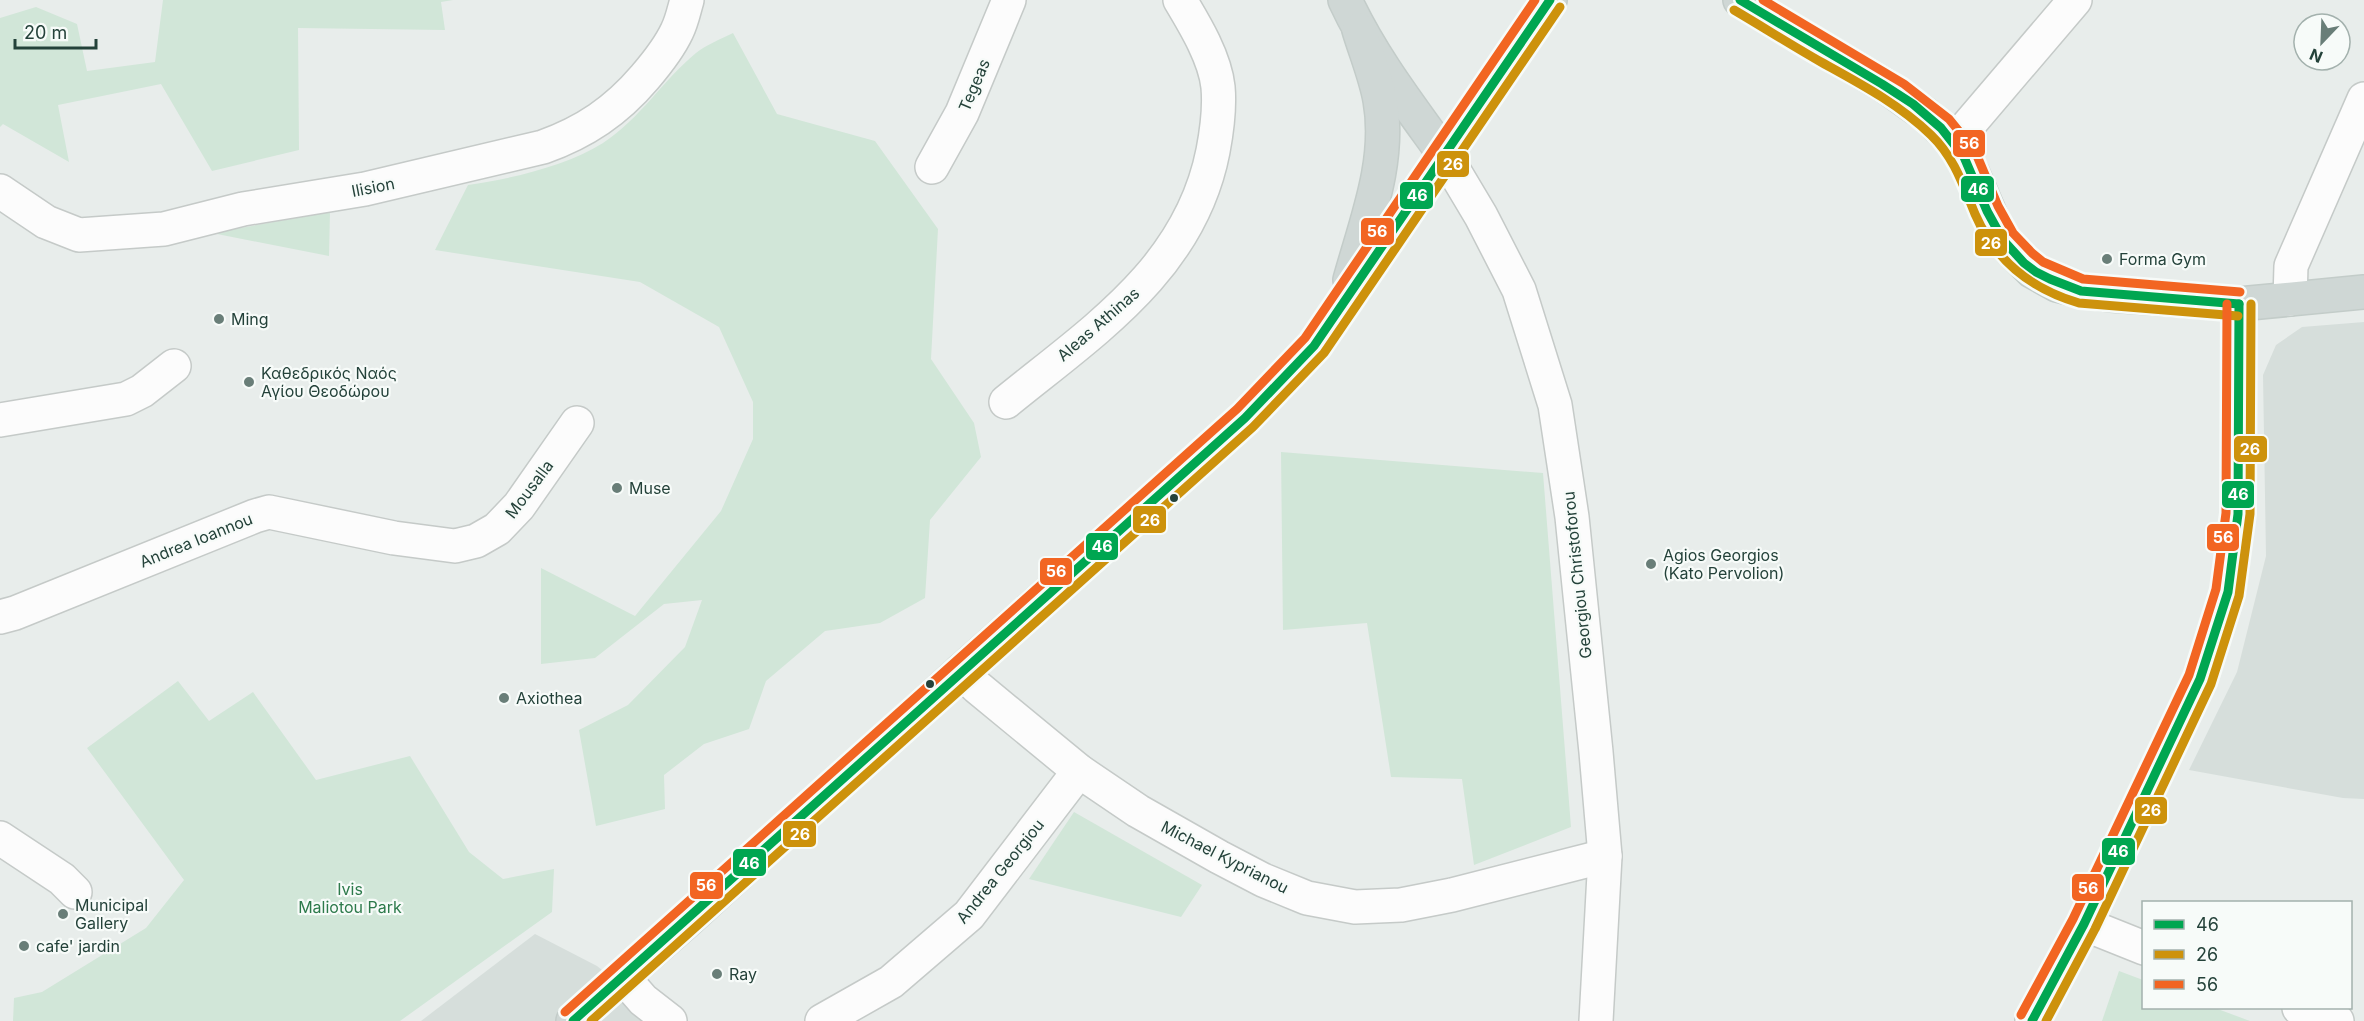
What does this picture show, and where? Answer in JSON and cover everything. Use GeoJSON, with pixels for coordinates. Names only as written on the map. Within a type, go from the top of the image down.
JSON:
{"type":"FeatureCollection","features":[{"type":"Feature","properties":{"kind":"main road"},"geometry":{"type":"LineString","coordinates":[[1345,0],[1359,30],[1392,82],[1444,154]]}},
{"type":"Feature","properties":{"kind":"main road"},"geometry":{"type":"LineString","coordinates":[[573,1021],[1245,417],[1314,346],[1550,0]]}},
{"type":"Feature","properties":{"kind":"main road"},"geometry":{"type":"LineString","coordinates":[[1740,0],[1884,85],[1926,115],[1954,142],[1973,174],[1997,230],[2012,251],[2032,271],[2057,285],[2080,291],[2239,304],[2364,292]]}},
{"type":"Feature","properties":{"kind":"main road"},"geometry":{"type":"LineString","coordinates":[[1342,308],[1381,166],[1383,131],[1380,100],[1359,30]]}},
{"type":"Feature","properties":{"kind":"street","name":"Ilision"},"geometry":{"type":"LineString","coordinates":[[0,191],[46,222],[79,235],[164,229],[243,209],[365,189],[543,147],[570,138],[615,109],[669,46],[678,30],[687,0]]}},
{"type":"Feature","properties":{"kind":"street","name":"Tegeas"},"geometry":{"type":"LineString","coordinates":[[933,167],[962,113],[1009,0]]}},
{"type":"Feature","properties":{"kind":"street","name":"Aleas Athinas"},"geometry":{"type":"LineString","coordinates":[[1006,402],[1120,309],[1153,275],[1191,219],[1209,169],[1218,126],[1218,86],[1202,38],[1180,0]]}},
{"type":"Feature","properties":{"kind":"street"},"geometry":{"type":"LineString","coordinates":[[1954,142],[2072,1]]}},
{"type":"Feature","properties":{"kind":"street"},"geometry":{"type":"LineString","coordinates":[[2290,299],[2291,266],[2364,99]]}},
{"type":"Feature","properties":{"kind":"street","name":"Georgiou Christoforou"},"geometry":{"type":"LineString","coordinates":[[1444,154],[1481,216],[1519,290],[1555,405],[1572,517],[1605,856],[1596,1021]]}},
{"type":"Feature","properties":{"kind":"street"},"geometry":{"type":"LineString","coordinates":[[2032,1021],[2084,924],[2200,679],[2228,592],[2238,514],[2239,304]]}},
{"type":"Feature","properties":{"kind":"street"},"geometry":{"type":"LineString","coordinates":[[0,420],[126,399],[148,387],[174,366]]}},
{"type":"Feature","properties":{"kind":"street","name":"Mousalla"},"geometry":{"type":"LineString","coordinates":[[434,543],[455,546],[476,541],[497,529],[519,506],[577,423]]}},
{"type":"Feature","properties":{"kind":"street","name":"Andrea Ioannou"},"geometry":{"type":"LineString","coordinates":[[0,617],[269,512],[394,538],[434,543]]}},
{"type":"Feature","properties":{"kind":"street","name":"Michael Kyprianou"},"geometry":{"type":"LineString","coordinates":[[961,671],[977,687],[1079,771],[1138,811],[1263,880],[1308,898],[1355,907],[1401,905],[1452,895],[1605,856]]}},
{"type":"Feature","properties":{"kind":"street","name":"Andrea Georgiou"},"geometry":{"type":"LineString","coordinates":[[822,1021],[891,982],[969,915],[1079,771]]}},
{"type":"Feature","properties":{"kind":"street"},"geometry":{"type":"LineString","coordinates":[[0,838],[62,879],[75,892]]}},
{"type":"Feature","properties":{"kind":"street"},"geometry":{"type":"LineString","coordinates":[[2084,924],[2142,947]]}},
{"type":"Feature","properties":{"kind":"street"},"geometry":{"type":"LineString","coordinates":[[623,977],[643,1000],[670,1021]]}},
{"type":"Feature","properties":{"kind":"street"},"geometry":{"type":"LineString","coordinates":[[2302,1009],[2337,1021]]}},
{"type":"Feature","properties":{"kind":"shaded area"},"geometry":{"type":"Polygon","coordinates":[[[2364,322],[2364,799],[2343,798],[2189,770],[2237,672],[2266,556],[2263,375],[2276,345],[2302,327],[2364,322]]]}},
{"type":"Feature","properties":{"kind":"shaded area"},"geometry":{"type":"Polygon","coordinates":[[[535,934],[597,966],[666,1021],[421,1021],[535,934]]]}},
{"type":"Feature","properties":{"kind":"green space"},"geometry":{"type":"Polygon","coordinates":[[[163,0],[453,0],[441,2],[445,30],[298,28],[299,150],[212,171],[161,84],[58,105],[69,162],[3,124],[0,127],[0,18],[36,7],[77,24],[87,71],[155,62],[163,0]]]}},
{"type":"Feature","properties":{"kind":"green space"},"geometry":{"type":"Polygon","coordinates":[[[733,33],[777,114],[875,141],[938,229],[931,359],[974,423],[981,457],[930,520],[925,598],[880,623],[825,631],[766,681],[749,729],[704,744],[664,775],[665,809],[596,826],[579,730],[628,705],[685,647],[702,600],[664,604],[595,658],[541,664],[541,568],[635,616],[721,511],[753,439],[753,402],[719,327],[640,282],[435,250],[468,185],[556,165],[603,143],[628,123],[696,53],[733,33]]]}},
{"type":"Feature","properties":{"kind":"green space"},"geometry":{"type":"Polygon","coordinates":[[[330,212],[329,256],[212,233],[330,212]]]}},
{"type":"Feature","properties":{"kind":"green space"},"geometry":{"type":"Polygon","coordinates":[[[1281,452],[1543,473],[1571,827],[1474,865],[1462,779],[1391,777],[1367,623],[1283,630],[1281,452]]]}},
{"type":"Feature","properties":{"kind":"green space","name":"Ivis Maliotou Park"},"geometry":{"type":"Polygon","coordinates":[[[178,681],[209,721],[253,692],[316,780],[410,756],[469,852],[503,879],[554,869],[552,912],[400,1021],[13,1021],[14,998],[42,992],[146,928],[184,880],[87,748],[178,681]]]}},
{"type":"Feature","properties":{"kind":"green space"},"geometry":{"type":"Polygon","coordinates":[[[1074,812],[1202,885],[1181,917],[1029,879],[1074,812]]]}},
{"type":"Feature","properties":{"kind":"green space"},"geometry":{"type":"Polygon","coordinates":[[[2119,971],[2142,980],[2142,1009],[2218,1009],[2250,1021],[2102,1021],[2119,971]]]}},
{"type":"Feature","properties":{"kind":"transit line","name":"56"},"geometry":{"type":"LineString","coordinates":[[565,1012],[1237,409],[1305,338],[1535,0]]}},
{"type":"Feature","properties":{"kind":"transit line","name":"46"},"geometry":{"type":"LineString","coordinates":[[573,1021],[1245,418],[1314,346],[1550,0]]}},
{"type":"Feature","properties":{"kind":"transit line","name":"46"},"geometry":{"type":"LineString","coordinates":[[1740,0],[1882,84],[1913,104],[1941,128],[1964,157],[1987,211],[2003,240],[2024,263],[2036,272],[2081,291],[2239,304]]}},
{"type":"Feature","properties":{"kind":"transit line","name":"56"},"geometry":{"type":"LineString","coordinates":[[1763,0],[1904,84],[1949,119],[1975,151],[1998,206],[2013,233],[2043,262],[2083,279],[2240,292]]}},
{"type":"Feature","properties":{"kind":"transit line","name":"26"},"geometry":{"type":"LineString","coordinates":[[591,1021],[1253,427],[1324,353],[1560,7]]}},
{"type":"Feature","properties":{"kind":"transit line","name":"26"},"geometry":{"type":"LineString","coordinates":[[1734,10],[1878,95],[1919,124],[1939,144],[1952,162],[1975,214],[1993,245],[2004,259],[2030,281],[2045,290],[2079,303],[2238,316]]}},
{"type":"Feature","properties":{"kind":"transit line","name":"56"},"geometry":{"type":"LineString","coordinates":[[2021,1015],[2073,919],[2189,675],[2216,589],[2226,513],[2227,304]]}},
{"type":"Feature","properties":{"kind":"transit line","name":"46"},"geometry":{"type":"LineString","coordinates":[[2032,1021],[2084,924],[2200,679],[2228,592],[2238,514],[2239,304]]}},
{"type":"Feature","properties":{"kind":"transit line","name":"26"},"geometry":{"type":"LineString","coordinates":[[2046,1021],[2095,929],[2211,684],[2239,596],[2250,514],[2251,304]]}},
{"type":"Feature","properties":{"kind":"place","name":"Forma Gym"},"geometry":{"type":"Point","coordinates":[2107,259]}},
{"type":"Feature","properties":{"kind":"place","name":"Ming"},"geometry":{"type":"Point","coordinates":[219,319]}},
{"type":"Feature","properties":{"kind":"place","name":"Καθεδρικός Ναός Αγίου Θεοδώρου"},"geometry":{"type":"Point","coordinates":[249,382]}},
{"type":"Feature","properties":{"kind":"place","name":"Muse"},"geometry":{"type":"Point","coordinates":[617,488]}},
{"type":"Feature","properties":{"kind":"place","name":"Agios Georgios (Kato Pervolion)"},"geometry":{"type":"Point","coordinates":[1651,564]}},
{"type":"Feature","properties":{"kind":"place","name":"Axiothea"},"geometry":{"type":"Point","coordinates":[504,698]}},
{"type":"Feature","properties":{"kind":"place","name":"Municipal Gallery"},"geometry":{"type":"Point","coordinates":[63,914]}},
{"type":"Feature","properties":{"kind":"place","name":"cafe' jardin"},"geometry":{"type":"Point","coordinates":[24,946]}},
{"type":"Feature","properties":{"kind":"place","name":"Ray"},"geometry":{"type":"Point","coordinates":[717,974]}}]}
